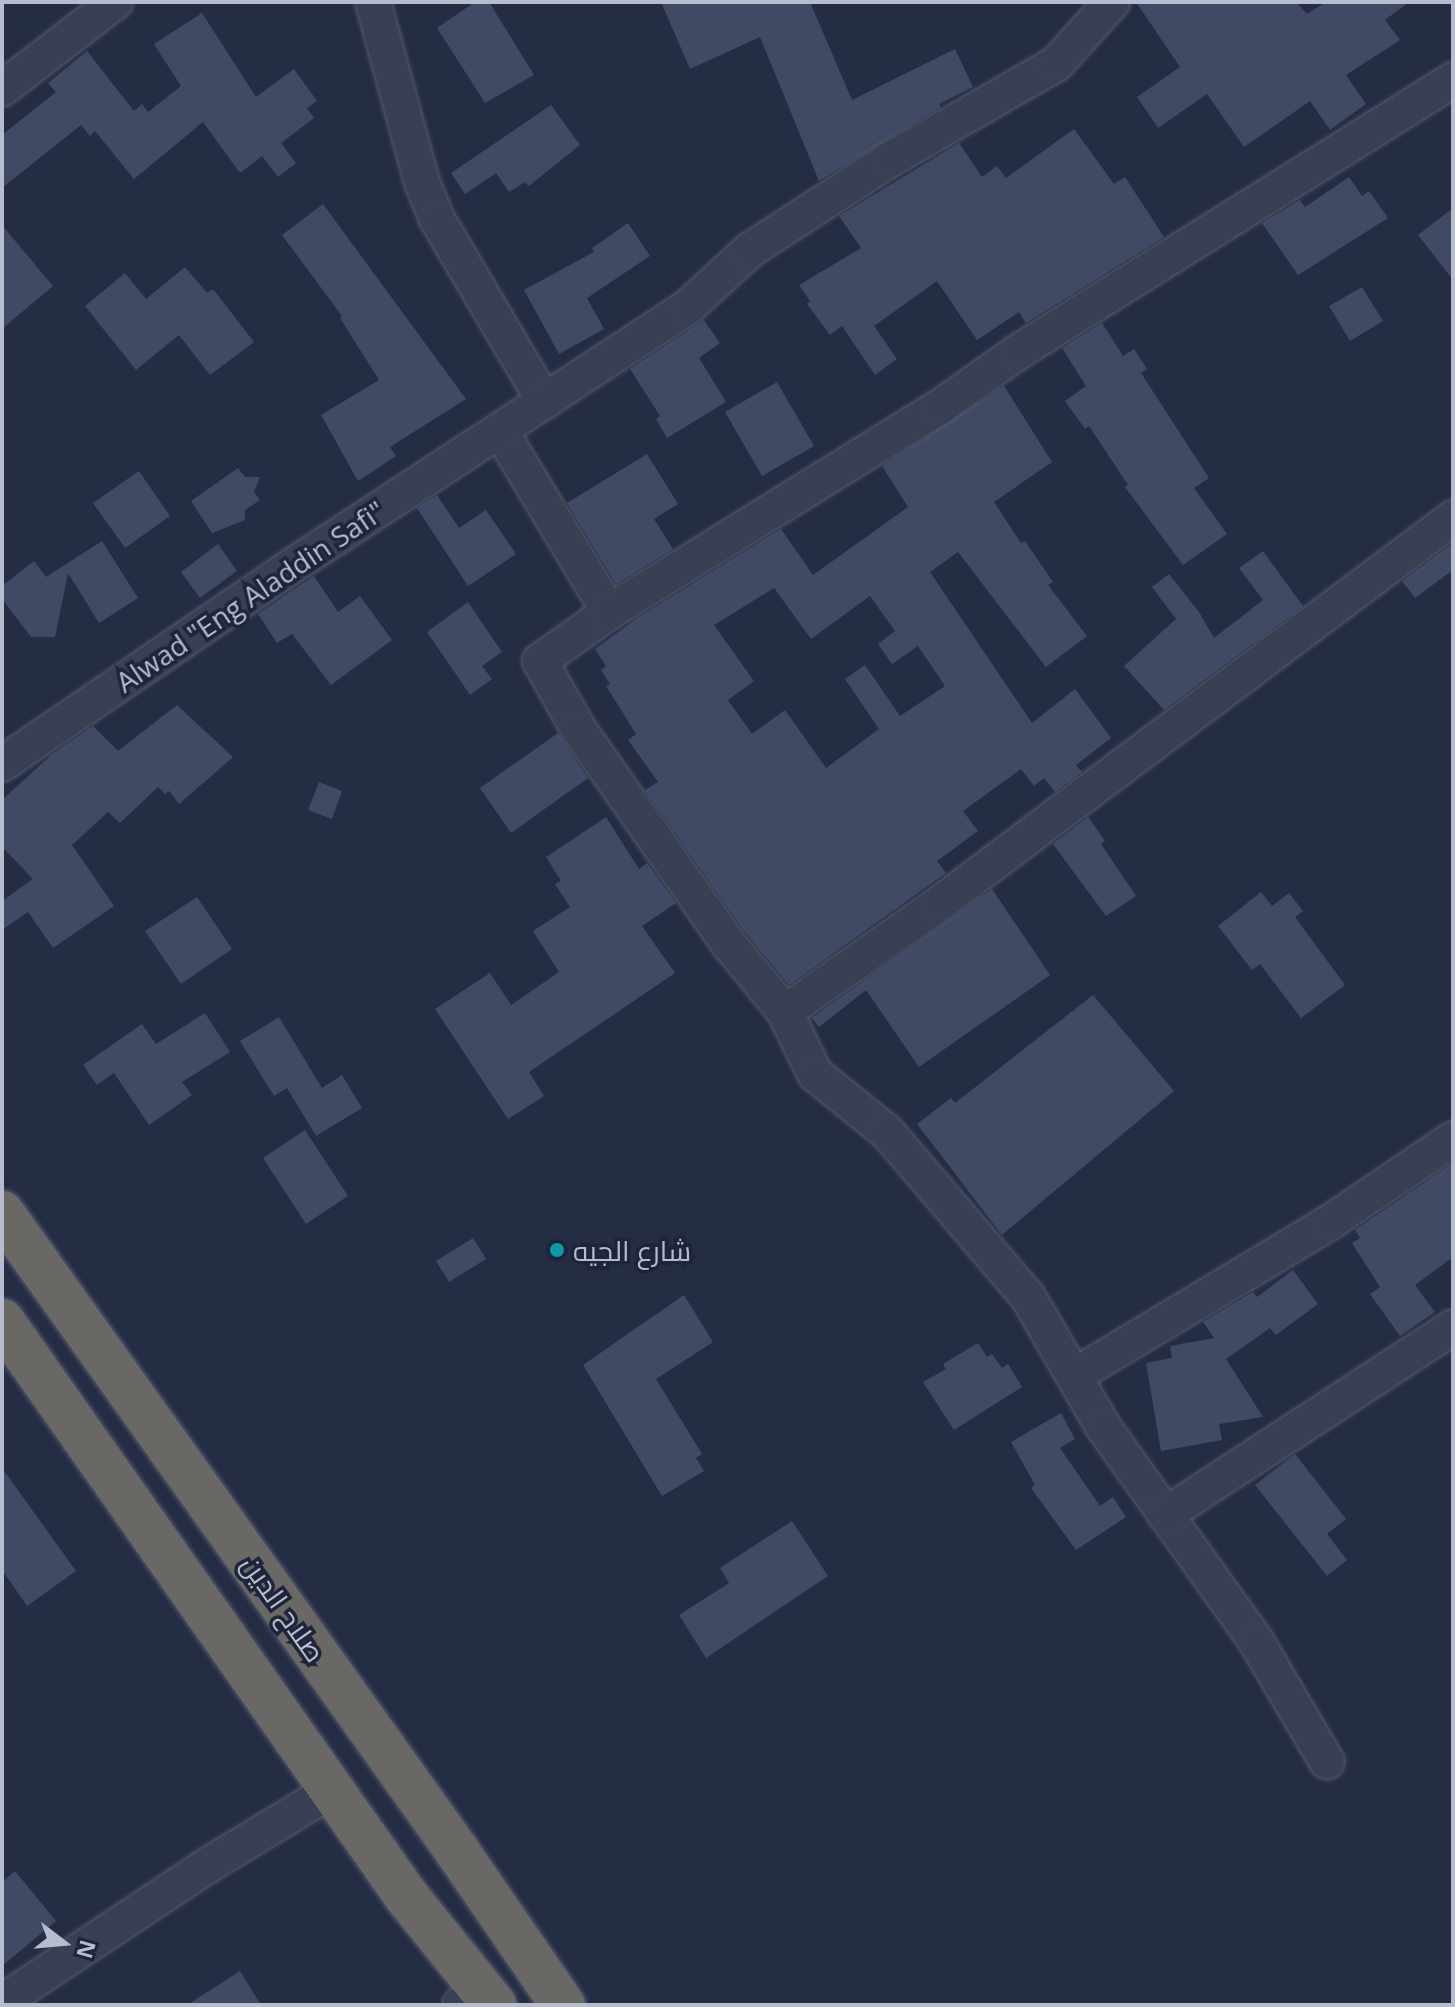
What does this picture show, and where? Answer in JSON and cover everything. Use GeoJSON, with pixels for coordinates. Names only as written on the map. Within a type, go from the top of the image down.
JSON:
{"type":"FeatureCollection","features":[{"type":"Feature","properties":{"kind":"highway","name":"صلاح الدين"},"geometry":{"type":"LineString","coordinates":[[2,1213],[563,2005]]}},
{"type":"Feature","properties":{"kind":"highway"},"geometry":{"type":"LineString","coordinates":[[2,1321],[479,2000]]}},
{"type":"Feature","properties":{"kind":"highway"},"geometry":{"type":"LineString","coordinates":[[407,1897],[432,1878],[439,1864],[455,1862],[469,1869]]}},
{"type":"Feature","properties":{"kind":"street"},"geometry":{"type":"LineString","coordinates":[[2,89],[115,2]]}},
{"type":"Feature","properties":{"kind":"street"},"geometry":{"type":"LineString","coordinates":[[373,2],[422,182],[437,219],[545,402]]}},
{"type":"Feature","properties":{"kind":"street","name":"Alwad \"Eng Aladdin Safi\""},"geometry":{"type":"LineString","coordinates":[[2,764],[290,567],[688,307],[750,250],[889,160],[1056,64],[1112,2]]}},
{"type":"Feature","properties":{"kind":"street"},"geometry":{"type":"LineString","coordinates":[[1327,1762],[1256,1641],[1165,1515],[1074,1376],[1028,1297],[887,1132],[815,1074],[785,1012],[728,943],[579,730],[540,661],[609,612],[940,407],[1018,352],[1453,80]]}},
{"type":"Feature","properties":{"kind":"street"},"geometry":{"type":"LineString","coordinates":[[501,432],[609,612]]}},
{"type":"Feature","properties":{"kind":"street"},"geometry":{"type":"LineString","coordinates":[[785,1012],[939,904],[1453,518]]}},
{"type":"Feature","properties":{"kind":"street"},"geometry":{"type":"LineString","coordinates":[[1074,1376],[1332,1221],[1453,1139]]}},
{"type":"Feature","properties":{"kind":"street"},"geometry":{"type":"LineString","coordinates":[[1165,1515],[1453,1327]]}},
{"type":"Feature","properties":{"kind":"street"},"geometry":{"type":"LineString","coordinates":[[2,2002],[210,1864],[332,1790]]}},
{"type":"Feature","properties":{"kind":"building"},"geometry":{"type":"Polygon","coordinates":[[[475,2],[489,2],[534,75],[485,103],[437,28],[475,2]]]}},
{"type":"Feature","properties":{"kind":"building"},"geometry":{"type":"Polygon","coordinates":[[[661,2],[810,2],[852,100],[955,49],[973,87],[939,104],[941,107],[819,181],[760,37],[690,69],[661,2]]]}},
{"type":"Feature","properties":{"kind":"building"},"geometry":{"type":"Polygon","coordinates":[[[1136,2],[1296,2],[1307,14],[1326,2],[1409,2],[1385,20],[1400,40],[1346,75],[1366,104],[1330,130],[1310,101],[1244,147],[1207,94],[1158,128],[1137,97],[1180,67],[1136,2]]]}},
{"type":"Feature","properties":{"kind":"building"},"geometry":{"type":"Polygon","coordinates":[[[202,13],[256,97],[294,69],[317,101],[307,108],[314,118],[281,143],[296,163],[278,177],[262,156],[240,173],[203,122],[134,179],[95,131],[90,136],[81,125],[2,188],[2,135],[56,92],[48,83],[87,51],[134,111],[142,104],[148,112],[181,86],[154,44],[202,13]]]}},
{"type":"Feature","properties":{"kind":"building"},"geometry":{"type":"Polygon","coordinates":[[[551,105],[580,145],[529,186],[525,182],[509,192],[496,173],[465,194],[451,173],[551,105]]]}},
{"type":"Feature","properties":{"kind":"building"},"geometry":{"type":"Polygon","coordinates":[[[1074,129],[1114,184],[1125,177],[1164,237],[1026,323],[1019,312],[977,340],[937,281],[874,326],[897,359],[875,375],[842,326],[830,335],[807,304],[810,301],[799,285],[861,248],[839,216],[959,143],[982,177],[997,166],[1006,178],[1074,129]]]}},
{"type":"Feature","properties":{"kind":"building"},"geometry":{"type":"Polygon","coordinates":[[[1349,177],[1362,196],[1369,191],[1388,218],[1298,275],[1262,223],[1300,200],[1305,207],[1349,177]]]}},
{"type":"Feature","properties":{"kind":"building"},"geometry":{"type":"Polygon","coordinates":[[[323,204],[466,399],[390,447],[396,456],[358,481],[321,415],[379,380],[340,318],[342,316],[282,235],[323,204]]]}},
{"type":"Feature","properties":{"kind":"building"},"geometry":{"type":"Polygon","coordinates":[[[1453,208],[1453,280],[1418,235],[1453,208]]]}},
{"type":"Feature","properties":{"kind":"building"},"geometry":{"type":"Polygon","coordinates":[[[628,223],[650,256],[587,298],[604,329],[559,354],[524,290],[594,252],[592,248],[628,223]]]}},
{"type":"Feature","properties":{"kind":"building"},"geometry":{"type":"Polygon","coordinates":[[[2,225],[53,286],[2,329],[2,225]]]}},
{"type":"Feature","properties":{"kind":"building"},"geometry":{"type":"Polygon","coordinates":[[[185,267],[207,293],[213,289],[254,342],[210,375],[179,335],[136,370],[85,306],[125,273],[146,299],[185,267]]]}},
{"type":"Feature","properties":{"kind":"building"},"geometry":{"type":"Polygon","coordinates":[[[1362,287],[1383,321],[1350,341],[1329,306],[1362,287]]]}},
{"type":"Feature","properties":{"kind":"building"},"geometry":{"type":"Polygon","coordinates":[[[704,320],[720,343],[699,358],[726,402],[667,438],[656,419],[660,416],[630,369],[704,320]]]}},
{"type":"Feature","properties":{"kind":"building"},"geometry":{"type":"Polygon","coordinates":[[[1102,323],[1123,356],[1134,349],[1147,369],[1141,373],[1209,478],[1194,488],[1227,534],[1183,565],[1125,487],[1128,485],[1089,426],[1085,429],[1065,401],[1086,386],[1062,348],[1102,323]]]}},
{"type":"Feature","properties":{"kind":"building"},"geometry":{"type":"Polygon","coordinates":[[[777,382],[814,446],[762,476],[725,412],[777,382]]]}},
{"type":"Feature","properties":{"kind":"building"},"geometry":{"type":"Polygon","coordinates":[[[1004,386],[1052,462],[994,502],[1021,543],[1025,541],[1053,582],[1048,585],[1087,636],[1046,667],[958,552],[930,572],[1032,723],[1075,689],[1111,738],[1076,765],[1082,772],[1055,792],[1044,778],[1034,786],[1021,769],[963,811],[978,831],[937,861],[946,873],[789,985],[744,931],[645,790],[658,782],[628,740],[636,734],[606,686],[610,684],[601,670],[606,666],[595,649],[636,619],[781,529],[813,575],[908,507],[882,466],[1004,386]],[[774,588],[714,625],[754,681],[728,700],[752,734],[785,710],[826,768],[879,729],[845,679],[865,665],[900,716],[945,686],[918,646],[892,664],[878,644],[895,631],[870,596],[811,639],[774,588]]]}},
{"type":"Feature","properties":{"kind":"building"},"geometry":{"type":"Polygon","coordinates":[[[647,454],[678,504],[654,519],[673,549],[616,584],[567,503],[647,454]]]}},
{"type":"Feature","properties":{"kind":"building"},"geometry":{"type":"Polygon","coordinates":[[[238,468],[245,477],[260,477],[254,492],[260,500],[245,510],[245,520],[212,533],[191,501],[238,468]]]}},
{"type":"Feature","properties":{"kind":"building"},"geometry":{"type":"Polygon","coordinates":[[[139,471],[170,516],[125,548],[93,503],[139,471]]]}},
{"type":"Feature","properties":{"kind":"building"},"geometry":{"type":"Polygon","coordinates":[[[437,495],[459,528],[486,510],[516,554],[468,586],[417,508],[437,495]]]}},
{"type":"Feature","properties":{"kind":"building"},"geometry":{"type":"Polygon","coordinates":[[[102,541],[138,598],[99,623],[68,573],[55,637],[31,637],[2,599],[2,586],[34,561],[46,577],[102,541]]]}},
{"type":"Feature","properties":{"kind":"building"},"geometry":{"type":"Polygon","coordinates":[[[1453,543],[1453,570],[1415,598],[1402,581],[1453,543]]]}},
{"type":"Feature","properties":{"kind":"building"},"geometry":{"type":"Polygon","coordinates":[[[218,544],[237,571],[200,598],[181,572],[218,544]]]}},
{"type":"Feature","properties":{"kind":"building"},"geometry":{"type":"Polygon","coordinates":[[[1263,551],[1303,606],[1164,710],[1124,666],[1176,619],[1152,587],[1169,574],[1199,612],[1214,638],[1263,600],[1239,568],[1263,551]]]}},
{"type":"Feature","properties":{"kind":"building"},"geometry":{"type":"Polygon","coordinates":[[[314,576],[338,612],[360,596],[392,640],[331,685],[292,634],[277,643],[258,614],[314,576]]]}},
{"type":"Feature","properties":{"kind":"building"},"geometry":{"type":"Polygon","coordinates":[[[468,602],[502,652],[482,666],[492,679],[470,695],[427,632],[468,602]]]}},
{"type":"Feature","properties":{"kind":"building"},"geometry":{"type":"Polygon","coordinates":[[[177,705],[233,757],[179,804],[169,791],[165,794],[158,787],[120,823],[108,812],[72,845],[114,906],[53,948],[28,912],[2,930],[2,901],[33,879],[2,847],[2,800],[51,755],[93,726],[118,751],[177,705]]]}},
{"type":"Feature","properties":{"kind":"building"},"geometry":{"type":"Polygon","coordinates":[[[558,733],[588,778],[511,833],[480,788],[558,733]]]}},
{"type":"Feature","properties":{"kind":"building"},"geometry":{"type":"Polygon","coordinates":[[[319,782],[342,791],[332,819],[308,810],[319,782]]]}},
{"type":"Feature","properties":{"kind":"building"},"geometry":{"type":"Polygon","coordinates":[[[606,817],[639,869],[647,863],[676,903],[642,926],[675,973],[529,1072],[544,1096],[508,1119],[435,1009],[490,973],[511,1005],[559,972],[533,931],[570,907],[555,884],[561,881],[546,857],[606,817]]]}},
{"type":"Feature","properties":{"kind":"building"},"geometry":{"type":"Polygon","coordinates":[[[1088,817],[1105,841],[1101,844],[1136,896],[1106,916],[1053,844],[1088,817]]]}},
{"type":"Feature","properties":{"kind":"building"},"geometry":{"type":"Polygon","coordinates":[[[992,889],[1050,975],[919,1067],[866,990],[819,1027],[812,1018],[992,889]]]}},
{"type":"Feature","properties":{"kind":"building"},"geometry":{"type":"Polygon","coordinates":[[[1261,892],[1272,906],[1289,893],[1303,911],[1295,917],[1345,985],[1301,1018],[1260,964],[1252,970],[1218,926],[1261,892]]]}},
{"type":"Feature","properties":{"kind":"building"},"geometry":{"type":"Polygon","coordinates":[[[197,897],[232,949],[181,984],[145,931],[197,897]]]}},
{"type":"Feature","properties":{"kind":"building"},"geometry":{"type":"Polygon","coordinates":[[[1093,995],[1174,1091],[1002,1235],[917,1124],[951,1098],[955,1103],[1093,995]]]}},
{"type":"Feature","properties":{"kind":"building"},"geometry":{"type":"Polygon","coordinates":[[[205,1013],[230,1052],[182,1082],[192,1095],[149,1125],[114,1073],[97,1085],[83,1065],[142,1024],[156,1044],[205,1013]]]}},
{"type":"Feature","properties":{"kind":"building"},"geometry":{"type":"Polygon","coordinates":[[[279,1017],[322,1088],[342,1075],[362,1108],[316,1136],[287,1088],[274,1096],[240,1041],[279,1017]]]}},
{"type":"Feature","properties":{"kind":"building"},"geometry":{"type":"Polygon","coordinates":[[[305,1130],[348,1196],[306,1224],[263,1158],[305,1130]]]}},
{"type":"Feature","properties":{"kind":"building"},"geometry":{"type":"Polygon","coordinates":[[[1453,1163],[1453,1257],[1415,1285],[1435,1312],[1400,1336],[1370,1294],[1380,1287],[1352,1243],[1360,1238],[1355,1230],[1453,1163]]]}},
{"type":"Feature","properties":{"kind":"building"},"geometry":{"type":"Polygon","coordinates":[[[473,1238],[486,1259],[449,1282],[436,1261],[473,1238]]]}},
{"type":"Feature","properties":{"kind":"building"},"geometry":{"type":"Polygon","coordinates":[[[1293,1270],[1318,1304],[1276,1335],[1270,1328],[1226,1359],[1263,1417],[1219,1424],[1222,1440],[1161,1451],[1146,1363],[1172,1358],[1170,1346],[1214,1338],[1203,1322],[1253,1292],[1257,1297],[1293,1270]]]}},
{"type":"Feature","properties":{"kind":"building"},"geometry":{"type":"Polygon","coordinates":[[[684,1295],[713,1342],[656,1379],[702,1454],[696,1458],[704,1471],[662,1496],[583,1365],[684,1295]]]}},
{"type":"Feature","properties":{"kind":"building"},"geometry":{"type":"Polygon","coordinates":[[[978,1343],[987,1357],[992,1354],[1002,1368],[1008,1364],[1022,1387],[954,1430],[923,1382],[946,1369],[943,1364],[978,1343]]]}},
{"type":"Feature","properties":{"kind":"building"},"geometry":{"type":"Polygon","coordinates":[[[1061,1413],[1075,1439],[1060,1448],[1100,1506],[1113,1497],[1126,1517],[1076,1550],[1031,1488],[1035,1485],[1011,1442],[1061,1413]]]}},
{"type":"Feature","properties":{"kind":"building"},"geometry":{"type":"Polygon","coordinates":[[[1295,1454],[1346,1519],[1327,1534],[1347,1560],[1327,1576],[1255,1485],[1295,1454]]]}},
{"type":"Feature","properties":{"kind":"building"},"geometry":{"type":"Polygon","coordinates":[[[2,1468],[76,1571],[27,1606],[2,1570],[2,1468]]]}},
{"type":"Feature","properties":{"kind":"building"},"geometry":{"type":"Polygon","coordinates":[[[792,1521],[828,1576],[706,1658],[679,1615],[729,1583],[720,1568],[792,1521]]]}},
{"type":"Feature","properties":{"kind":"building"},"geometry":{"type":"Polygon","coordinates":[[[15,1871],[56,1921],[2,1966],[2,1882],[15,1871]]]}},
{"type":"Feature","properties":{"kind":"building"},"geometry":{"type":"Polygon","coordinates":[[[240,1971],[261,2005],[187,2005],[240,1971]]]}},
{"type":"Feature","properties":{"kind":"place","name":"شارع الجيه"},"geometry":{"type":"Point","coordinates":[557,1250]}}]}
